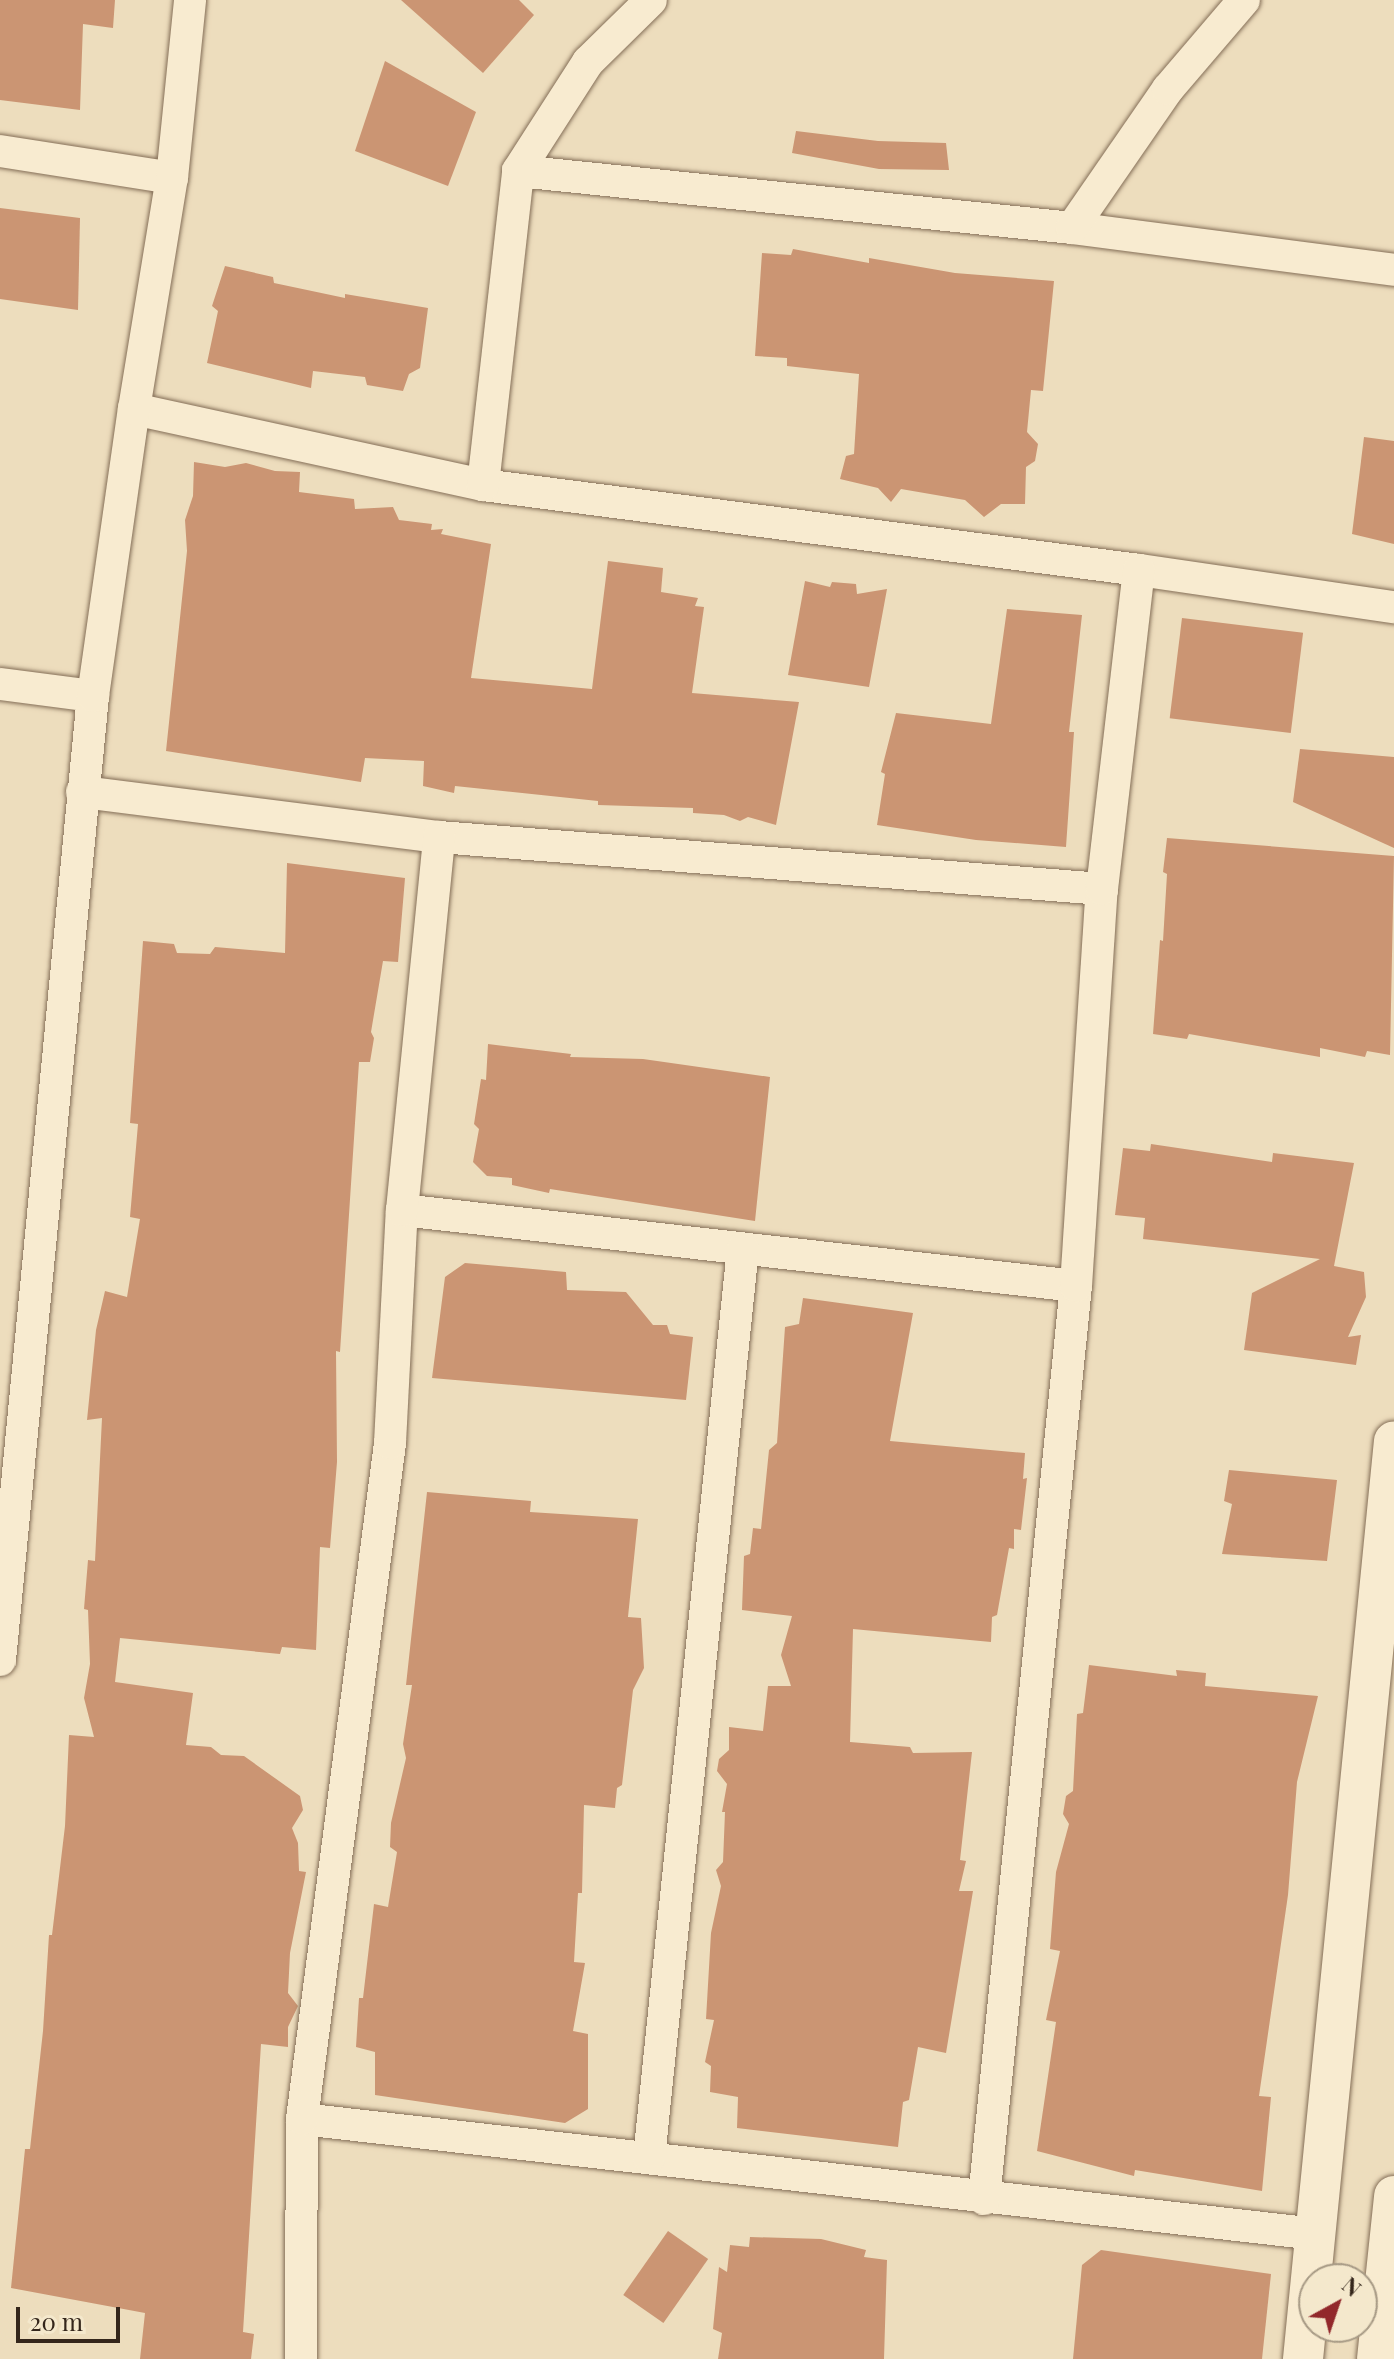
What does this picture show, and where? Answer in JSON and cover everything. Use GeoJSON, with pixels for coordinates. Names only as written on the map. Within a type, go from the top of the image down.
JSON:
{"type":"FeatureCollection","features":[{"type":"Feature","properties":{"kind":"street"},"geometry":{"type":"LineString","coordinates":[[0,1660],[82,792],[134,409],[172,178],[190,0]]}},
{"type":"Feature","properties":{"kind":"street"},"geometry":{"type":"LineString","coordinates":[[483,485],[518,171],[588,62],[651,0]]}},
{"type":"Feature","properties":{"kind":"street"},"geometry":{"type":"LineString","coordinates":[[1072,228],[1168,89],[1244,0]]}},
{"type":"Feature","properties":{"kind":"street"},"geometry":{"type":"LineString","coordinates":[[0,151],[172,178]]}},
{"type":"Feature","properties":{"kind":"street"},"geometry":{"type":"LineString","coordinates":[[518,171],[1072,228],[1394,270]]}},
{"type":"Feature","properties":{"kind":"street"},"geometry":{"type":"LineString","coordinates":[[134,409],[483,485],[1139,570],[1394,607]]}},
{"type":"Feature","properties":{"kind":"street"},"geometry":{"type":"LineString","coordinates":[[984,2199],[1076,1286],[1102,889],[1139,570]]}},
{"type":"Feature","properties":{"kind":"street"},"geometry":{"type":"LineString","coordinates":[[0,684],[93,696]]}},
{"type":"Feature","properties":{"kind":"street"},"geometry":{"type":"LineString","coordinates":[[82,792],[439,837],[1102,889]]}},
{"type":"Feature","properties":{"kind":"street"},"geometry":{"type":"LineString","coordinates":[[301,2359],[302,2119],[390,1443],[402,1210],[439,837]]}},
{"type":"Feature","properties":{"kind":"street"},"geometry":{"type":"LineString","coordinates":[[402,1210],[1076,1286]]}},
{"type":"Feature","properties":{"kind":"street"},"geometry":{"type":"LineString","coordinates":[[649,2158],[743,1249]]}},
{"type":"Feature","properties":{"kind":"street"},"geometry":{"type":"LineString","coordinates":[[1303,2359],[1394,1441]]}},
{"type":"Feature","properties":{"kind":"street"},"geometry":{"type":"LineString","coordinates":[[302,2119],[984,2199],[1316,2234]]}},
{"type":"Feature","properties":{"kind":"street"},"geometry":{"type":"LineString","coordinates":[[1377,2359],[1394,2196]]}},
{"type":"Feature","properties":{"kind":"building"},"geometry":{"type":"Polygon","coordinates":[[[0,0],[115,0],[113,28],[83,24],[80,110],[0,100],[0,0]]]}},
{"type":"Feature","properties":{"kind":"building"},"geometry":{"type":"Polygon","coordinates":[[[401,0],[519,0],[534,15],[483,73],[401,0]]]}},
{"type":"Feature","properties":{"kind":"building"},"geometry":{"type":"Polygon","coordinates":[[[385,61],[476,112],[448,186],[355,151],[385,61]]]}},
{"type":"Feature","properties":{"kind":"building"},"geometry":{"type":"Polygon","coordinates":[[[796,131],[878,141],[946,143],[949,170],[879,169],[792,153],[796,131]]]}},
{"type":"Feature","properties":{"kind":"building"},"geometry":{"type":"Polygon","coordinates":[[[0,208],[80,218],[78,310],[0,299],[0,208]]]}},
{"type":"Feature","properties":{"kind":"building"},"geometry":{"type":"Polygon","coordinates":[[[793,249],[869,263],[869,258],[955,273],[1054,281],[1043,391],[1031,390],[1027,432],[1038,444],[1035,461],[1026,467],[1025,504],[1001,504],[984,517],[965,500],[901,489],[891,502],[878,488],[840,479],[846,456],[854,454],[859,374],[787,366],[787,358],[755,356],[762,253],[791,255],[793,249]]]}},
{"type":"Feature","properties":{"kind":"building"},"geometry":{"type":"Polygon","coordinates":[[[225,266],[273,277],[274,283],[345,298],[345,294],[428,308],[420,368],[409,374],[403,391],[367,385],[365,377],[313,371],[311,388],[207,363],[218,311],[212,306],[225,266]]]}},
{"type":"Feature","properties":{"kind":"building"},"geometry":{"type":"Polygon","coordinates":[[[1364,437],[1394,441],[1394,544],[1352,534],[1364,437]]]}},
{"type":"Feature","properties":{"kind":"building"},"geometry":{"type":"Polygon","coordinates":[[[194,462],[225,467],[246,463],[275,471],[300,472],[299,492],[354,499],[355,509],[393,507],[399,520],[432,524],[431,530],[443,529],[441,534],[491,544],[471,678],[592,689],[608,561],[663,568],[661,592],[698,598],[695,606],[704,607],[692,693],[799,702],[776,825],[748,817],[740,821],[724,815],[693,813],[693,808],[598,805],[598,801],[455,786],[454,793],[423,786],[424,761],[365,758],[361,782],[166,751],[187,551],[185,520],[193,496],[194,462]]]}},
{"type":"Feature","properties":{"kind":"building"},"geometry":{"type":"Polygon","coordinates":[[[805,581],[830,587],[832,582],[856,584],[857,594],[887,589],[869,687],[788,675],[805,581]]]}},
{"type":"Feature","properties":{"kind":"building"},"geometry":{"type":"Polygon","coordinates":[[[1007,609],[1082,615],[1069,732],[1074,732],[1066,847],[976,840],[877,825],[885,774],[881,772],[896,713],[991,724],[1007,609]]]}},
{"type":"Feature","properties":{"kind":"building"},"geometry":{"type":"Polygon","coordinates":[[[1182,618],[1303,633],[1291,733],[1170,718],[1182,618]]]}},
{"type":"Feature","properties":{"kind":"building"},"geometry":{"type":"Polygon","coordinates":[[[1300,749],[1394,757],[1394,848],[1293,802],[1300,749]]]}},
{"type":"Feature","properties":{"kind":"building"},"geometry":{"type":"Polygon","coordinates":[[[1167,838],[1394,856],[1390,1055],[1367,1051],[1365,1057],[1320,1048],[1320,1057],[1189,1034],[1187,1039],[1153,1034],[1160,940],[1163,941],[1167,874],[1163,872],[1167,838]]]}},
{"type":"Feature","properties":{"kind":"building"},"geometry":{"type":"Polygon","coordinates":[[[287,863],[405,878],[398,962],[383,961],[371,1032],[374,1038],[370,1062],[359,1062],[340,1352],[336,1351],[337,1462],[330,1548],[320,1547],[316,1650],[282,1647],[280,1654],[120,1638],[115,1682],[193,1693],[186,1745],[211,1747],[221,1755],[244,1756],[300,1796],[303,1810],[292,1828],[298,1843],[299,1871],[306,1872],[290,1953],[288,1993],[298,2006],[288,2027],[288,2047],[261,2044],[243,2332],[254,2334],[251,2359],[140,2359],[145,2313],[11,2288],[25,2149],[30,2149],[43,2031],[49,1935],[52,1935],[65,1826],[69,1735],[94,1737],[84,1698],[90,1664],[88,1610],[84,1609],[88,1560],[95,1561],[102,1418],[87,1420],[96,1330],[105,1291],[127,1297],[140,1219],[130,1217],[138,1124],[130,1123],[143,941],[174,944],[177,953],[210,954],[215,947],[285,953],[287,863]]]}},
{"type":"Feature","properties":{"kind":"building"},"geometry":{"type":"Polygon","coordinates":[[[488,1044],[571,1054],[570,1057],[643,1059],[770,1077],[755,1221],[550,1189],[549,1193],[512,1185],[512,1178],[487,1176],[473,1162],[479,1129],[474,1124],[481,1079],[486,1080],[488,1044]]]}},
{"type":"Feature","properties":{"kind":"building"},"geometry":{"type":"Polygon","coordinates":[[[1151,1144],[1272,1162],[1273,1153],[1354,1163],[1334,1266],[1364,1272],[1366,1297],[1348,1337],[1361,1335],[1356,1365],[1244,1350],[1252,1293],[1320,1259],[1143,1239],[1145,1218],[1115,1215],[1123,1148],[1150,1151],[1151,1144]]]}},
{"type":"Feature","properties":{"kind":"building"},"geometry":{"type":"Polygon","coordinates":[[[465,1263],[566,1272],[567,1290],[626,1292],[653,1325],[667,1325],[670,1334],[693,1337],[686,1400],[432,1378],[445,1277],[465,1263]]]}},
{"type":"Feature","properties":{"kind":"building"},"geometry":{"type":"Polygon","coordinates":[[[803,1298],[913,1313],[890,1441],[1025,1453],[1023,1479],[1027,1478],[1021,1530],[1014,1529],[1014,1549],[1009,1548],[997,1615],[992,1617],[991,1642],[853,1629],[850,1742],[910,1747],[913,1753],[972,1752],[960,1860],[966,1861],[959,1891],[973,1891],[946,2053],[918,2047],[909,2100],[903,2102],[898,2147],[737,2128],[738,2097],[710,2092],[711,2066],[705,2062],[714,2020],[706,2019],[711,1933],[721,1886],[716,1870],[723,1862],[725,1812],[722,1812],[727,1784],[717,1771],[719,1759],[729,1750],[729,1727],[763,1731],[768,1686],[791,1686],[781,1655],[792,1616],[742,1610],[744,1556],[750,1554],[753,1528],[761,1529],[769,1450],[777,1443],[785,1327],[799,1324],[803,1298]]]}},
{"type":"Feature","properties":{"kind":"building"},"geometry":{"type":"Polygon","coordinates":[[[1229,1470],[1337,1480],[1327,1561],[1222,1554],[1232,1504],[1224,1501],[1229,1470]]]}},
{"type":"Feature","properties":{"kind":"building"},"geometry":{"type":"Polygon","coordinates":[[[427,1492],[531,1501],[530,1512],[638,1519],[628,1617],[641,1618],[644,1668],[633,1690],[622,1785],[617,1788],[615,1808],[584,1805],[582,1893],[578,1893],[574,1962],[585,1963],[573,2031],[588,2034],[588,2109],[565,2123],[375,2095],[375,2052],[356,2047],[359,1998],[363,1998],[374,1904],[388,1907],[397,1852],[390,1847],[391,1823],[406,1758],[403,1744],[412,1685],[406,1685],[427,1492]]]}},
{"type":"Feature","properties":{"kind":"building"},"geometry":{"type":"Polygon","coordinates":[[[1089,1665],[1177,1676],[1176,1670],[1206,1673],[1205,1686],[1318,1696],[1297,1782],[1288,1895],[1259,2096],[1271,2097],[1262,2191],[1135,2170],[1134,2176],[1037,2151],[1056,2022],[1046,2020],[1060,1951],[1050,1949],[1056,1872],[1069,1824],[1063,1814],[1066,1796],[1073,1791],[1077,1714],[1083,1713],[1089,1665]]]}},
{"type":"Feature","properties":{"kind":"building"},"geometry":{"type":"Polygon","coordinates":[[[668,2231],[708,2259],[663,2323],[623,2295],[668,2231]]]}},
{"type":"Feature","properties":{"kind":"building"},"geometry":{"type":"Polygon","coordinates":[[[750,2237],[821,2239],[866,2250],[864,2257],[887,2260],[884,2359],[718,2359],[722,2333],[713,2329],[719,2267],[727,2272],[730,2245],[749,2247],[750,2237]]]}},
{"type":"Feature","properties":{"kind":"building"},"geometry":{"type":"Polygon","coordinates":[[[1101,2250],[1271,2274],[1262,2359],[1073,2359],[1082,2265],[1101,2250]]]}}]}
